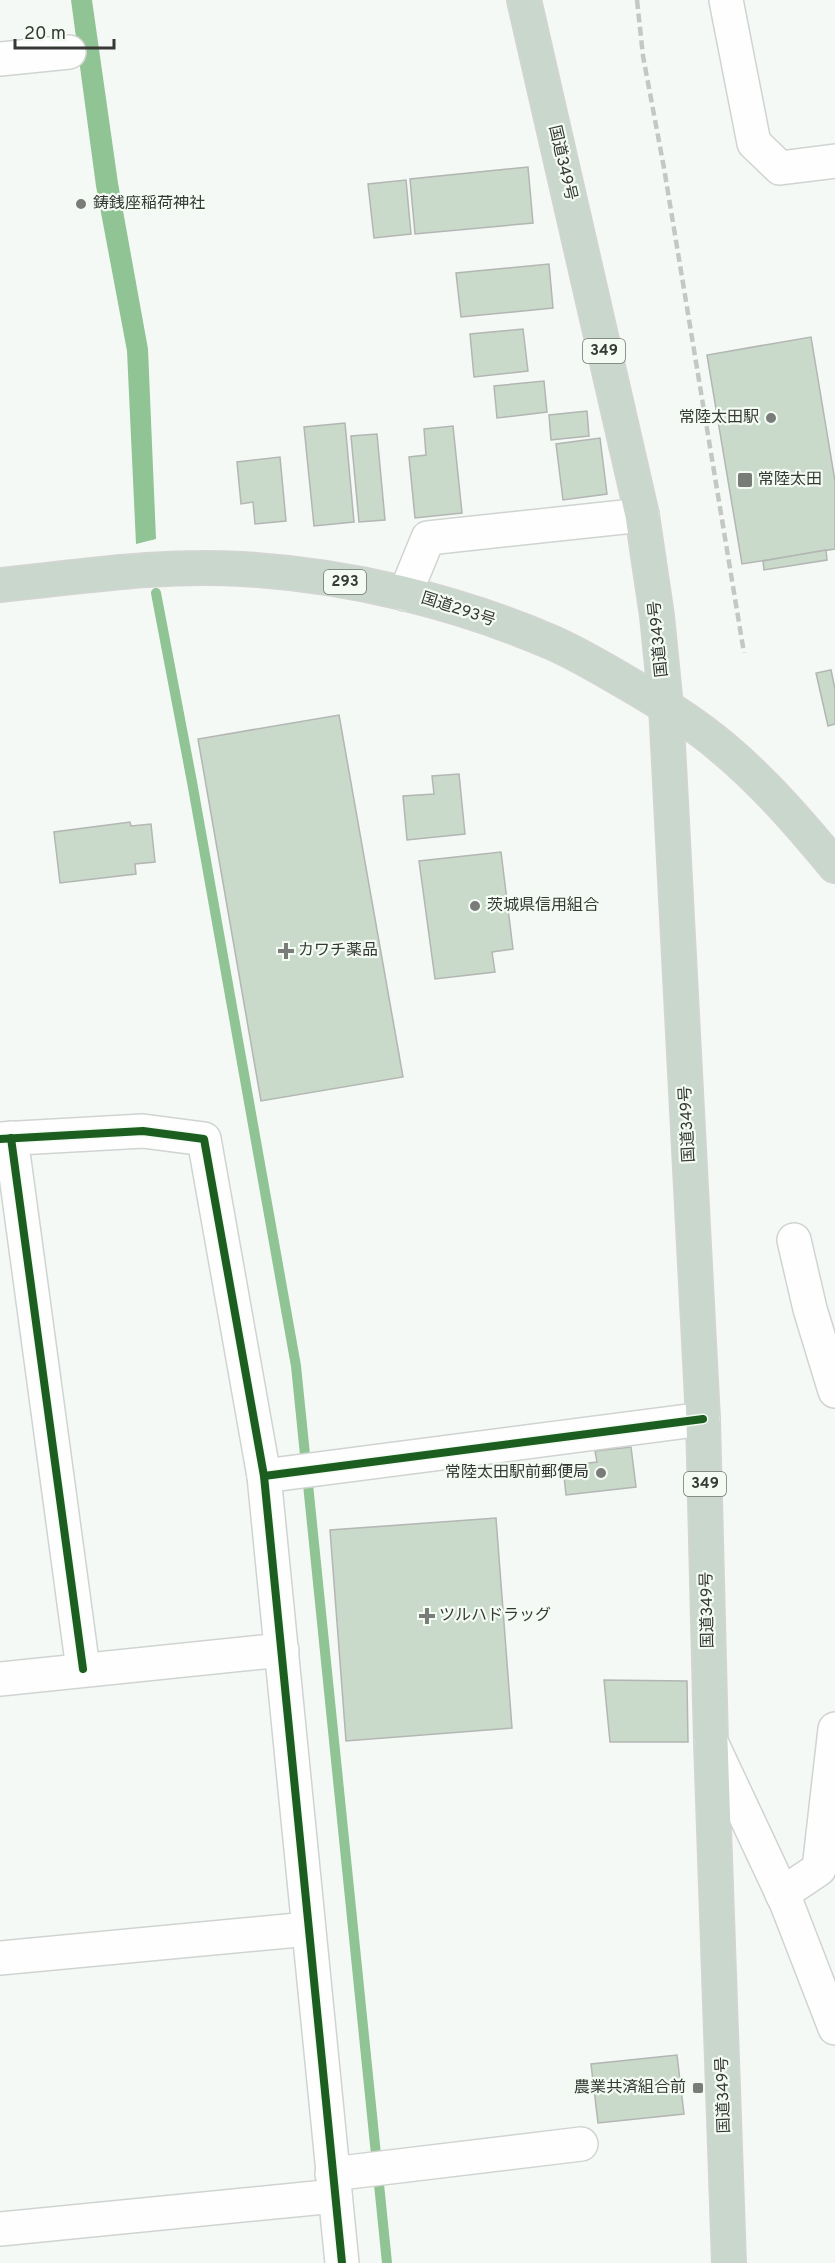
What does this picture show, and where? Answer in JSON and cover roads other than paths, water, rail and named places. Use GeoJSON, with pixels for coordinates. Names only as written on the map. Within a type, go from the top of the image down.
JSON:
{"type":"FeatureCollection","features":[{"type":"Feature","properties":{"kind":"highway","name":"国道349号"},"geometry":{"type":"LineString","coordinates":[[524,0],[642,515],[656,604],[666,706],[703,1419],[711,1742],[729,2263]]}},
{"type":"Feature","properties":{"kind":"highway","name":"国道293号"},"geometry":{"type":"LineString","coordinates":[[0,585],[156,569],[241,568],[319,577],[405,594],[471,613],[554,643],[666,706],[722,747],[779,800],[835,866]]}},
{"type":"Feature","properties":{"kind":"street"},"geometry":{"type":"LineString","coordinates":[[726,0],[754,143],[780,168],[835,161]]}},
{"type":"Feature","properties":{"kind":"street"},"geometry":{"type":"LineString","coordinates":[[0,59],[69,52]]}},
{"type":"Feature","properties":{"kind":"street"},"geometry":{"type":"LineString","coordinates":[[405,594],[428,538],[642,515]]}},
{"type":"Feature","properties":{"kind":"street"},"geometry":{"type":"LineString","coordinates":[[83,1669],[6,1139],[143,1131],[204,1139],[264,1476],[342,2263]]}},
{"type":"Feature","properties":{"kind":"street"},"geometry":{"type":"LineString","coordinates":[[794,1240],[810,1309],[835,1391]]}},
{"type":"Feature","properties":{"kind":"street"},"geometry":{"type":"LineString","coordinates":[[264,1476],[703,1419]]}},
{"type":"Feature","properties":{"kind":"street"},"geometry":{"type":"LineString","coordinates":[[0,1679],[282,1650]]}},
{"type":"Feature","properties":{"kind":"street"},"geometry":{"type":"LineString","coordinates":[[782,1894],[819,1869],[835,1728]]}},
{"type":"Feature","properties":{"kind":"street"},"geometry":{"type":"LineString","coordinates":[[711,1742],[782,1894],[835,2028]]}},
{"type":"Feature","properties":{"kind":"street"},"geometry":{"type":"LineString","coordinates":[[0,1958],[308,1929]]}},
{"type":"Feature","properties":{"kind":"street"},"geometry":{"type":"LineString","coordinates":[[0,2229],[333,2185],[581,2144]]}},
{"type":"Feature","properties":{"kind":"waterway"},"geometry":{"type":"LineString","coordinates":[[156,593],[296,1366],[387,2263]]}},
{"type":"Feature","properties":{"kind":"railway"},"geometry":{"type":"LineString","coordinates":[[637,0],[643,56],[664,168],[744,653]]}},
{"type":"Feature","properties":{"kind":"place","name":"鋳銭座稲荷神社"},"geometry":{"type":"Point","coordinates":[81,204]}},
{"type":"Feature","properties":{"kind":"place","name":"常陸太田駅"},"geometry":{"type":"Point","coordinates":[771,418]}},
{"type":"Feature","properties":{"kind":"place","name":"常陸太田"},"geometry":{"type":"Point","coordinates":[745,480]}},
{"type":"Feature","properties":{"kind":"place","name":"茨城県信用組合"},"geometry":{"type":"Point","coordinates":[475,906]}},
{"type":"Feature","properties":{"kind":"place","name":"カワチ薬品"},"geometry":{"type":"Point","coordinates":[286,951]}},
{"type":"Feature","properties":{"kind":"place","name":"常陸太田駅前郵便局"},"geometry":{"type":"Point","coordinates":[601,1473]}},
{"type":"Feature","properties":{"kind":"place","name":"ツルハドラッグ"},"geometry":{"type":"Point","coordinates":[427,1616]}},
{"type":"Feature","properties":{"kind":"place","name":"農業共済組合前"},"geometry":{"type":"Point","coordinates":[698,2088]}}]}
